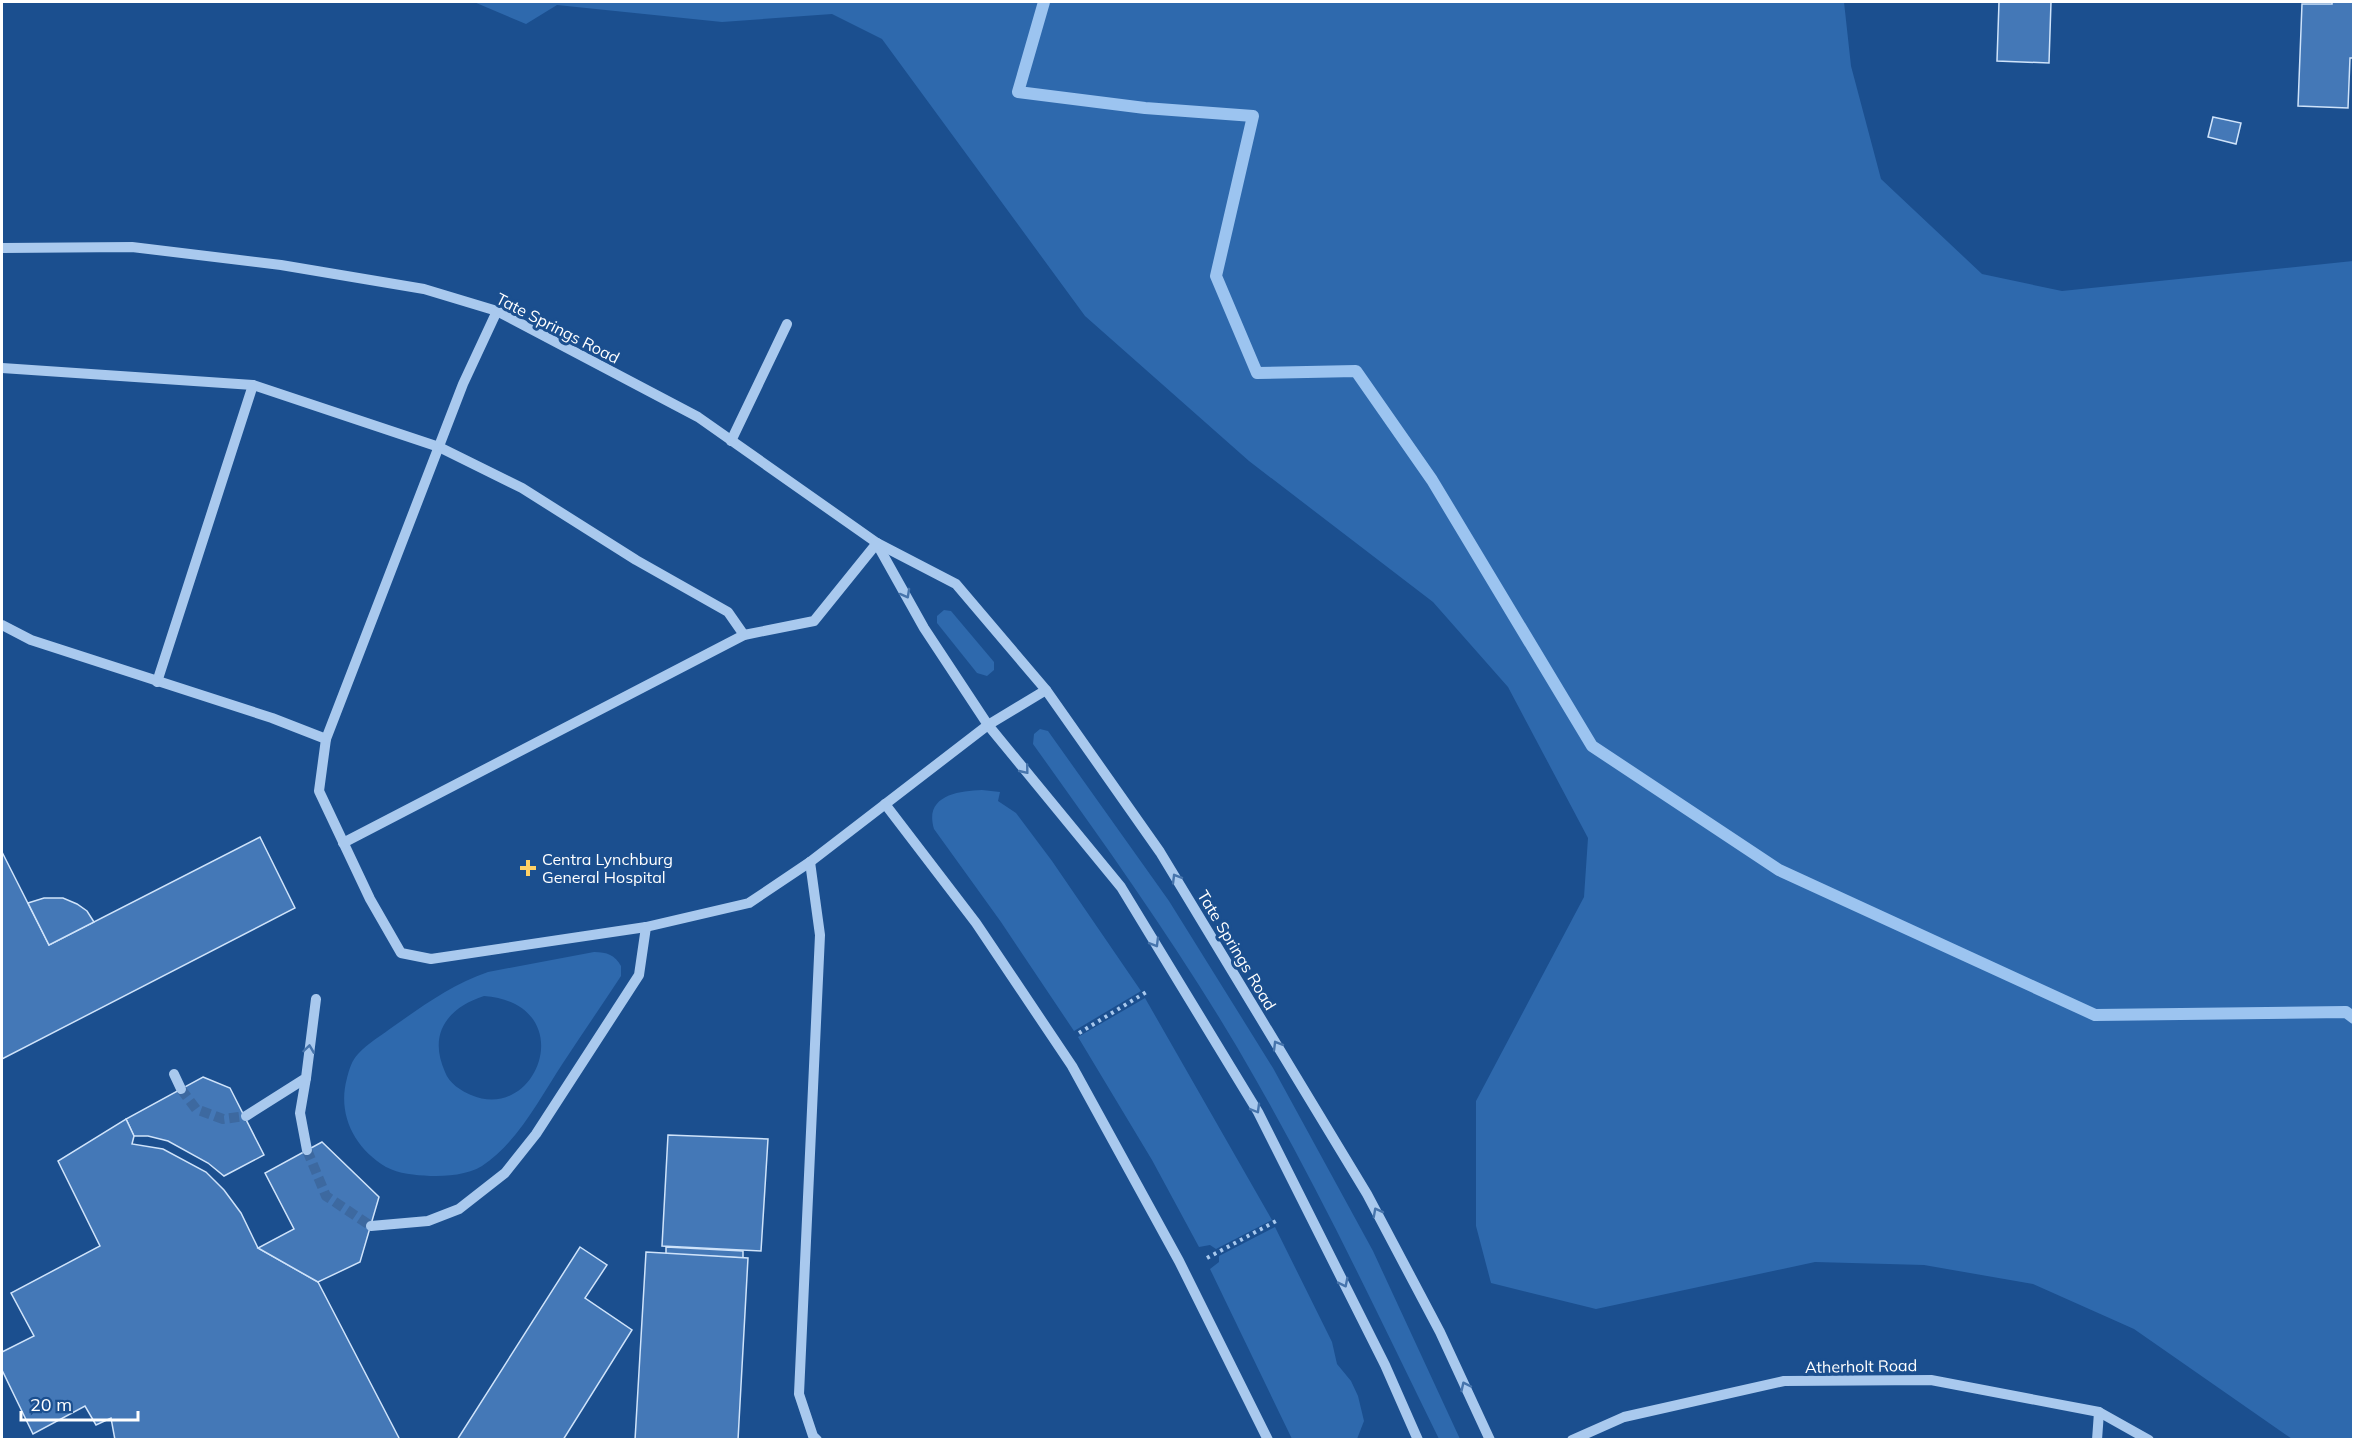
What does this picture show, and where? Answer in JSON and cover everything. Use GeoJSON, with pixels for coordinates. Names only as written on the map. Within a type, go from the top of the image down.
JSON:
{"type":"FeatureCollection","features":[{"type":"Feature","properties":{"kind":"street","name":"Tate Springs Road"},"geometry":{"type":"LineString","coordinates":[[2,248],[132,247],[281,265],[424,289],[497,311],[698,417],[877,543],[956,584],[1046,690],[1160,852],[1367,1194],[1440,1332],[1490,1440]]}},
{"type":"Feature","properties":{"kind":"street"},"geometry":{"type":"LineString","coordinates":[[497,311],[463,384],[326,739],[319,791],[370,899],[401,952],[431,959],[646,927],[749,903],[810,862],[988,725],[1046,690]]}},
{"type":"Feature","properties":{"kind":"street"},"geometry":{"type":"LineString","coordinates":[[731,441],[787,324]]}},
{"type":"Feature","properties":{"kind":"street"},"geometry":{"type":"LineString","coordinates":[[2,368],[253,385],[439,447],[522,488],[636,560],[728,612],[744,635]]}},
{"type":"Feature","properties":{"kind":"street"},"geometry":{"type":"LineString","coordinates":[[157,682],[253,385]]}},
{"type":"Feature","properties":{"kind":"street","name":"Tate Springs Road"},"geometry":{"type":"LineString","coordinates":[[877,543],[924,628],[988,725],[1120,887],[1258,1112],[1385,1365],[1418,1440]]}},
{"type":"Feature","properties":{"kind":"street"},"geometry":{"type":"LineString","coordinates":[[344,843],[744,635],[814,621],[877,543]]}},
{"type":"Feature","properties":{"kind":"street"},"geometry":{"type":"LineString","coordinates":[[2,625],[31,640],[272,718],[326,739]]}},
{"type":"Feature","properties":{"kind":"street"},"geometry":{"type":"LineString","coordinates":[[885,804],[976,922],[1072,1066],[1179,1261],[1268,1440]]}},
{"type":"Feature","properties":{"kind":"street"},"geometry":{"type":"LineString","coordinates":[[810,862],[820,935],[799,1394],[813,1436],[817,1440]]}},
{"type":"Feature","properties":{"kind":"street"},"geometry":{"type":"LineString","coordinates":[[371,1226],[428,1221],[459,1209],[505,1173],[536,1134],[639,975],[646,927]]}},
{"type":"Feature","properties":{"kind":"street"},"geometry":{"type":"LineString","coordinates":[[307,1150],[300,1113],[316,999]]}},
{"type":"Feature","properties":{"kind":"street"},"geometry":{"type":"LineString","coordinates":[[174,1074],[181,1089]]}},
{"type":"Feature","properties":{"kind":"street"},"geometry":{"type":"LineString","coordinates":[[246,1116],[306,1078]]}},
{"type":"Feature","properties":{"kind":"street","name":"Atherholt Road"},"geometry":{"type":"LineString","coordinates":[[1572,1440],[1624,1417],[1784,1381],[1931,1380],[2099,1412],[2149,1440]]}},
{"type":"Feature","properties":{"kind":"street"},"geometry":{"type":"LineString","coordinates":[[2097,1440],[2099,1412]]}},
{"type":"Feature","properties":{"kind":"path"},"geometry":{"type":"LineString","coordinates":[[1059,1045],[1148,992]]}},
{"type":"Feature","properties":{"kind":"path"},"geometry":{"type":"LineString","coordinates":[[1206,1258],[1278,1220]]}},
{"type":"Feature","properties":{"kind":"shaded area"},"geometry":{"type":"Polygon","coordinates":[[[474,2],[1844,2],[1851,66],[1881,179],[1982,274],[2062,291],[2353,261],[2353,1439],[2292,1439],[2134,1329],[2033,1284],[1924,1265],[1815,1262],[1596,1309],[1491,1283],[1476,1226],[1476,1101],[1584,897],[1588,838],[1508,687],[1433,602],[1249,461],[1085,316],[882,39],[832,14],[722,22],[557,5],[526,24],[474,2]]]}},
{"type":"Feature","properties":{"kind":"shaded area"},"geometry":{"type":"Polygon","coordinates":[[[944,610],[951,611],[994,662],[994,670],[987,676],[977,673],[937,623],[937,616],[944,610]]]}},
{"type":"Feature","properties":{"kind":"shaded area"},"geometry":{"type":"Polygon","coordinates":[[[1040,729],[1048,731],[1169,901],[1273,1068],[1373,1251],[1460,1439],[1439,1439],[1328,1213],[1281,1124],[1231,1036],[1177,951],[1033,744],[1034,734],[1040,729]]]}},
{"type":"Feature","properties":{"kind":"shaded area"},"geometry":{"type":"Polygon","coordinates":[[[982,790],[1000,792],[998,801],[1016,813],[1052,861],[1141,991],[1074,1031],[1001,922],[934,829],[932,818],[938,802],[953,794],[982,790]]]}},
{"type":"Feature","properties":{"kind":"shaded area"},"geometry":{"type":"Polygon","coordinates":[[[594,952],[610,955],[621,966],[621,976],[537,1105],[507,1145],[495,1156],[476,1169],[450,1175],[413,1175],[386,1167],[365,1150],[357,1140],[347,1117],[344,1091],[352,1062],[371,1043],[428,1003],[451,989],[488,972],[594,952]],[[484,996],[460,1008],[444,1024],[440,1034],[440,1058],[449,1080],[463,1091],[471,1095],[495,1099],[515,1093],[530,1079],[539,1059],[541,1038],[533,1019],[514,1004],[484,996]]]}},
{"type":"Feature","properties":{"kind":"shaded area"},"geometry":{"type":"Polygon","coordinates":[[[1145,998],[1272,1220],[1216,1249],[1210,1245],[1199,1247],[1152,1160],[1078,1037],[1145,998]]]}},
{"type":"Feature","properties":{"kind":"shaded area"},"geometry":{"type":"Polygon","coordinates":[[[1275,1227],[1332,1342],[1337,1364],[1351,1381],[1358,1396],[1364,1421],[1357,1439],[1292,1439],[1210,1269],[1219,1262],[1219,1256],[1275,1227]]]}},
{"type":"Feature","properties":{"kind":"building"},"geometry":{"type":"Polygon","coordinates":[[[1999,2],[2051,2],[2049,63],[1997,61],[1999,2]]]}},
{"type":"Feature","properties":{"kind":"building"},"geometry":{"type":"Polygon","coordinates":[[[2332,2],[2354,2],[2354,58],[2350,58],[2348,108],[2298,106],[2302,4],[2332,4],[2332,2]]]}},
{"type":"Feature","properties":{"kind":"building"},"geometry":{"type":"Polygon","coordinates":[[[2213,117],[2241,123],[2236,144],[2208,137],[2213,117]]]}},
{"type":"Feature","properties":{"kind":"building"},"geometry":{"type":"Polygon","coordinates":[[[260,837],[295,908],[2,1059],[2,852],[49,945],[260,837]]]}},
{"type":"Feature","properties":{"kind":"building"},"geometry":{"type":"Polygon","coordinates":[[[44,898],[63,898],[77,904],[87,911],[94,922],[49,945],[28,903],[44,898]]]}},
{"type":"Feature","properties":{"kind":"building"},"geometry":{"type":"Polygon","coordinates":[[[203,1077],[230,1088],[264,1155],[224,1176],[208,1163],[168,1141],[148,1136],[134,1136],[126,1119],[203,1077]]]}},
{"type":"Feature","properties":{"kind":"building"},"geometry":{"type":"Polygon","coordinates":[[[126,1119],[134,1136],[132,1144],[163,1149],[206,1172],[224,1190],[241,1213],[258,1248],[318,1282],[400,1440],[115,1440],[111,1418],[96,1425],[85,1406],[33,1434],[2,1370],[2,1352],[34,1336],[11,1293],[100,1246],[58,1161],[126,1119]]]}},
{"type":"Feature","properties":{"kind":"building"},"geometry":{"type":"Polygon","coordinates":[[[668,1135],[768,1139],[761,1251],[662,1246],[668,1135]]]}},
{"type":"Feature","properties":{"kind":"building"},"geometry":{"type":"Polygon","coordinates":[[[322,1142],[379,1197],[360,1262],[318,1282],[258,1248],[294,1229],[265,1173],[322,1142]]]}},
{"type":"Feature","properties":{"kind":"building"},"geometry":{"type":"Polygon","coordinates":[[[580,1247],[607,1265],[585,1298],[632,1330],[563,1440],[457,1440],[580,1247]]]}},
{"type":"Feature","properties":{"kind":"building"},"geometry":{"type":"Polygon","coordinates":[[[666,1247],[743,1251],[743,1258],[666,1254],[666,1247]]]}},
{"type":"Feature","properties":{"kind":"building"},"geometry":{"type":"Polygon","coordinates":[[[646,1252],[748,1258],[738,1440],[635,1440],[646,1252]]]}},
{"type":"Feature","properties":{"kind":"waterway"},"geometry":{"type":"LineString","coordinates":[[1044,2],[1018,92],[1145,108],[1253,116],[1216,276],[1257,373],[1356,371],[1432,480],[1592,746],[1779,870],[2095,1015],[2346,1012],[2354,1018]]}},
{"type":"Feature","properties":{"kind":"tunnel"},"geometry":{"type":"LineString","coordinates":[[181,1089],[196,1109],[223,1119],[246,1116]]}},
{"type":"Feature","properties":{"kind":"tunnel"},"geometry":{"type":"LineString","coordinates":[[307,1150],[326,1196],[371,1226]]}},
{"type":"Feature","properties":{"kind":"place","name":"Centra Lynchburg General Hospital"},"geometry":{"type":"Point","coordinates":[528,868]}}]}
